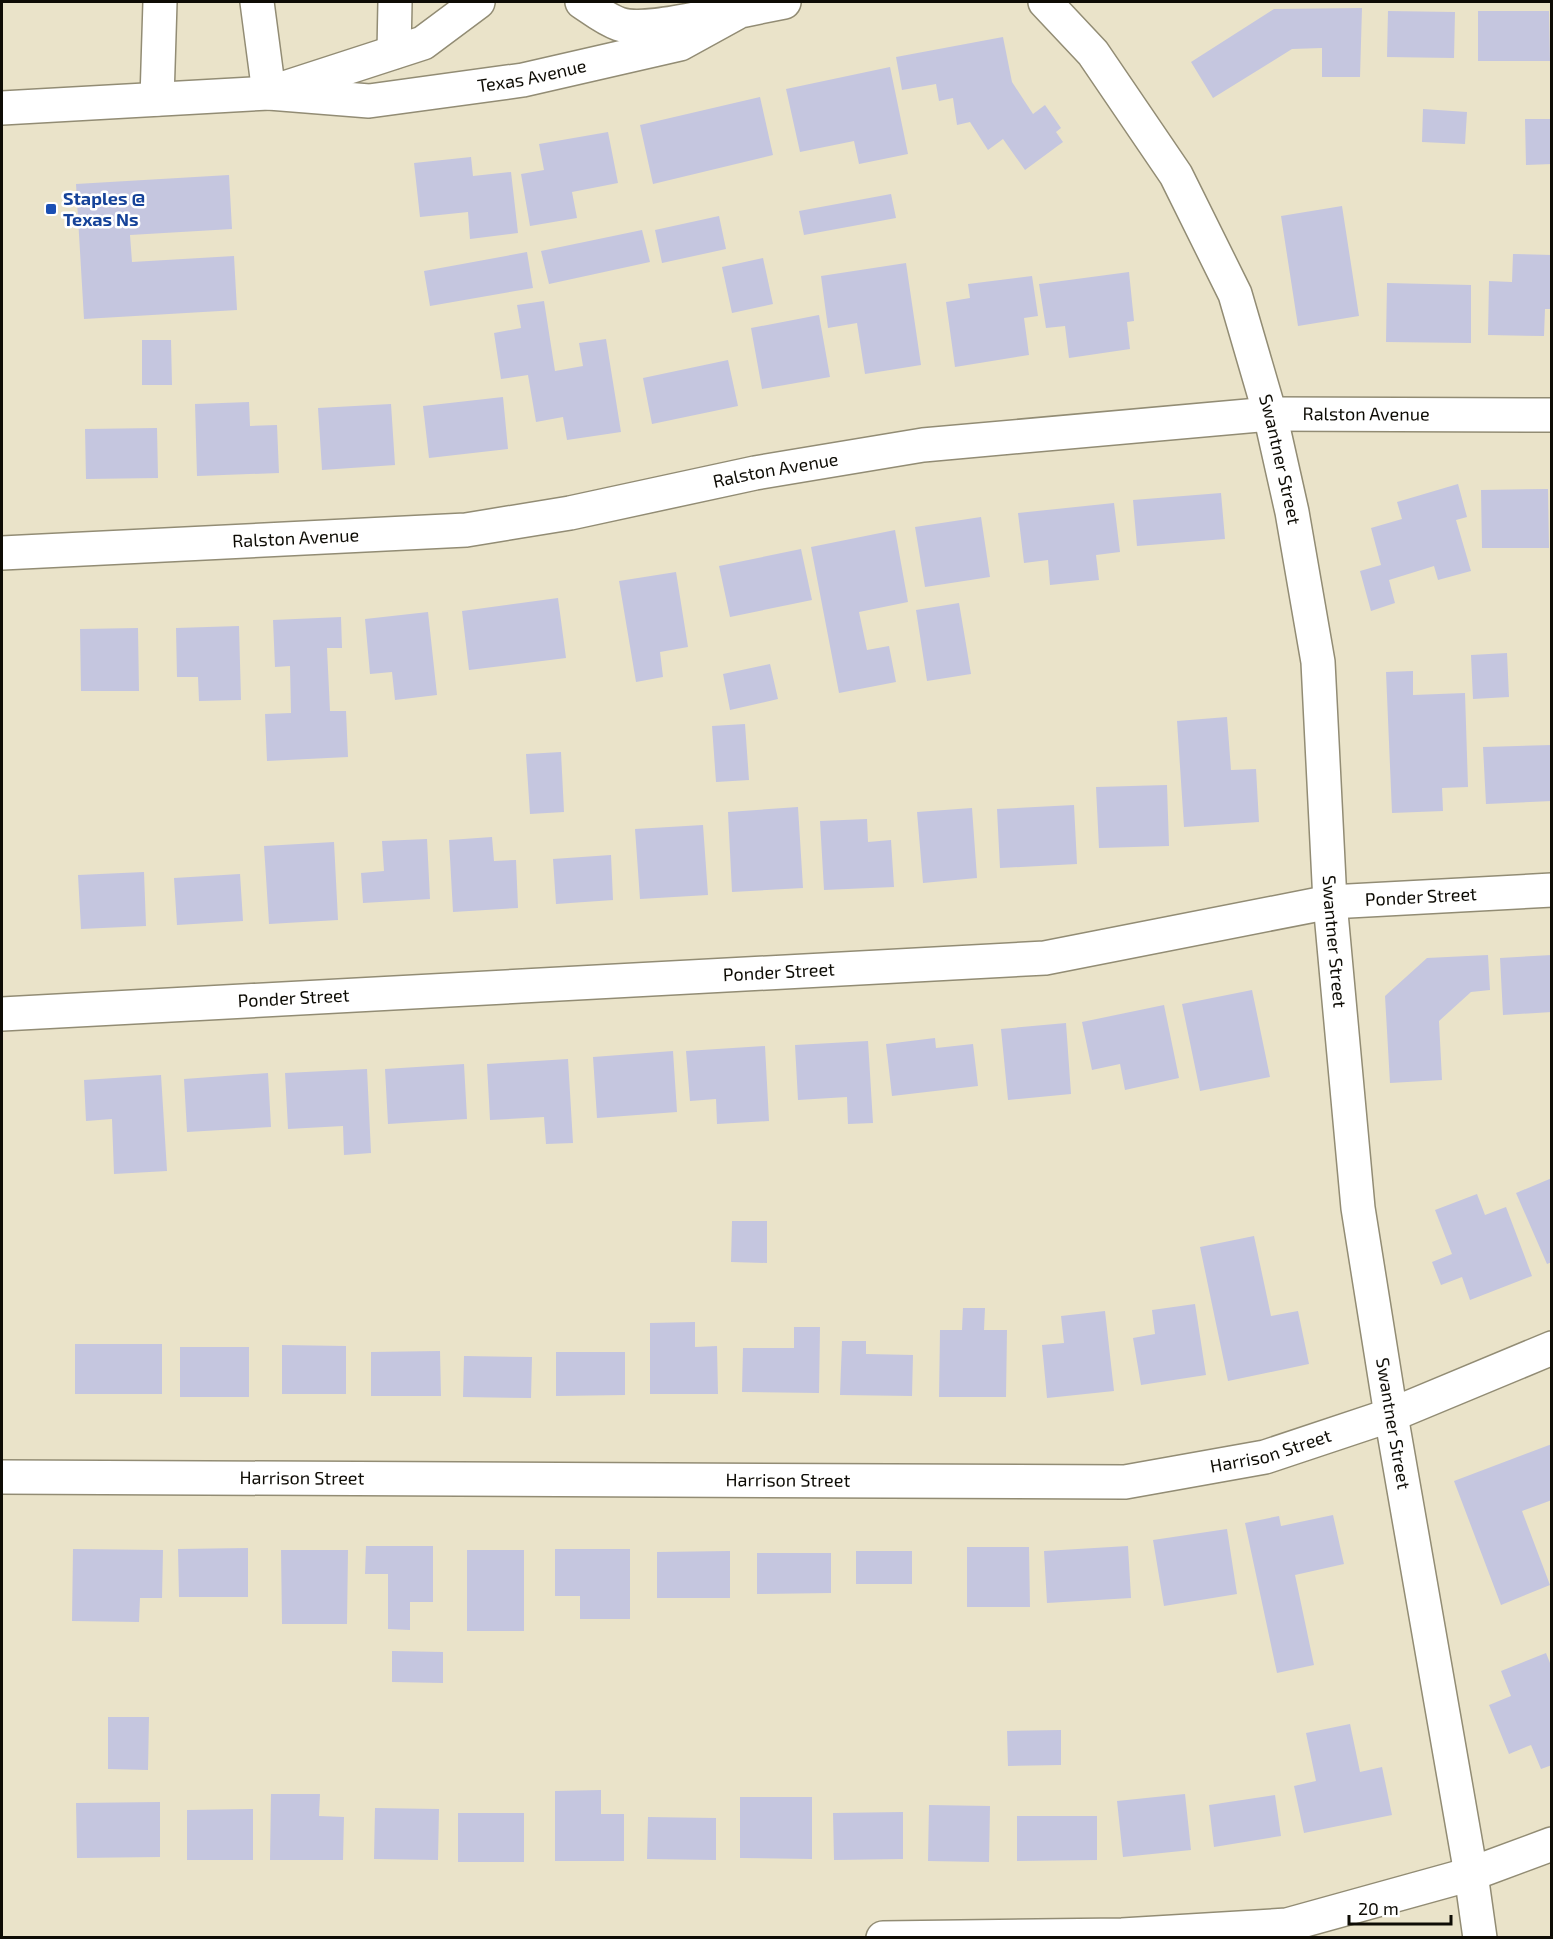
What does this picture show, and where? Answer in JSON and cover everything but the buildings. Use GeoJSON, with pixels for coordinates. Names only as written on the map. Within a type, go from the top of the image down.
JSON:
{"type":"FeatureCollection","features":[{"type":"Feature","properties":{"kind":"street"},"geometry":{"type":"LineString","coordinates":[[157,99],[160,2]]}},
{"type":"Feature","properties":{"kind":"street"},"geometry":{"type":"LineString","coordinates":[[257,2],[269,93]]}},
{"type":"Feature","properties":{"kind":"street"},"geometry":{"type":"LineString","coordinates":[[394,52],[395,2]]}},
{"type":"Feature","properties":{"kind":"street","name":"Texas Avenue"},"geometry":{"type":"LineString","coordinates":[[269,93],[423,43],[478,2]]}},
{"type":"Feature","properties":{"kind":"street"},"geometry":{"type":"LineString","coordinates":[[582,2],[602,16],[621,25],[652,25],[740,11]]}},
{"type":"Feature","properties":{"kind":"street","name":"Texas Avenue"},"geometry":{"type":"LineString","coordinates":[[2,108],[269,93],[369,101],[524,80],[680,44],[740,11],[784,2]]}},
{"type":"Feature","properties":{"kind":"street","name":"Swantner Street"},"geometry":{"type":"LineString","coordinates":[[1044,2],[1092,53],[1176,174],[1235,294],[1270,414],[1292,512],[1318,662],[1330,902],[1358,1208],[1480,1938]]}},
{"type":"Feature","properties":{"kind":"street","name":"Ralston Avenue"},"geometry":{"type":"LineString","coordinates":[[2,554],[466,530],[570,513],[756,473],[923,446],[1270,414],[1551,415]]}},
{"type":"Feature","properties":{"kind":"street","name":"Ponder Street"},"geometry":{"type":"LineString","coordinates":[[2,1014],[1046,958],[1330,902],[1551,890]]}},
{"type":"Feature","properties":{"kind":"street","name":"Harrison Street"},"geometry":{"type":"LineString","coordinates":[[2,1477],[1125,1482],[1265,1457],[1391,1415],[1551,1348]]}},
{"type":"Feature","properties":{"kind":"street"},"geometry":{"type":"LineString","coordinates":[[883,1938],[1122,1935],[1287,1925],[1471,1874],[1551,1844]]}},
{"type":"Feature","properties":{"kind":"place","name":"Staples @ Texas Ns"},"geometry":{"type":"Point","coordinates":[51,209]}}]}
